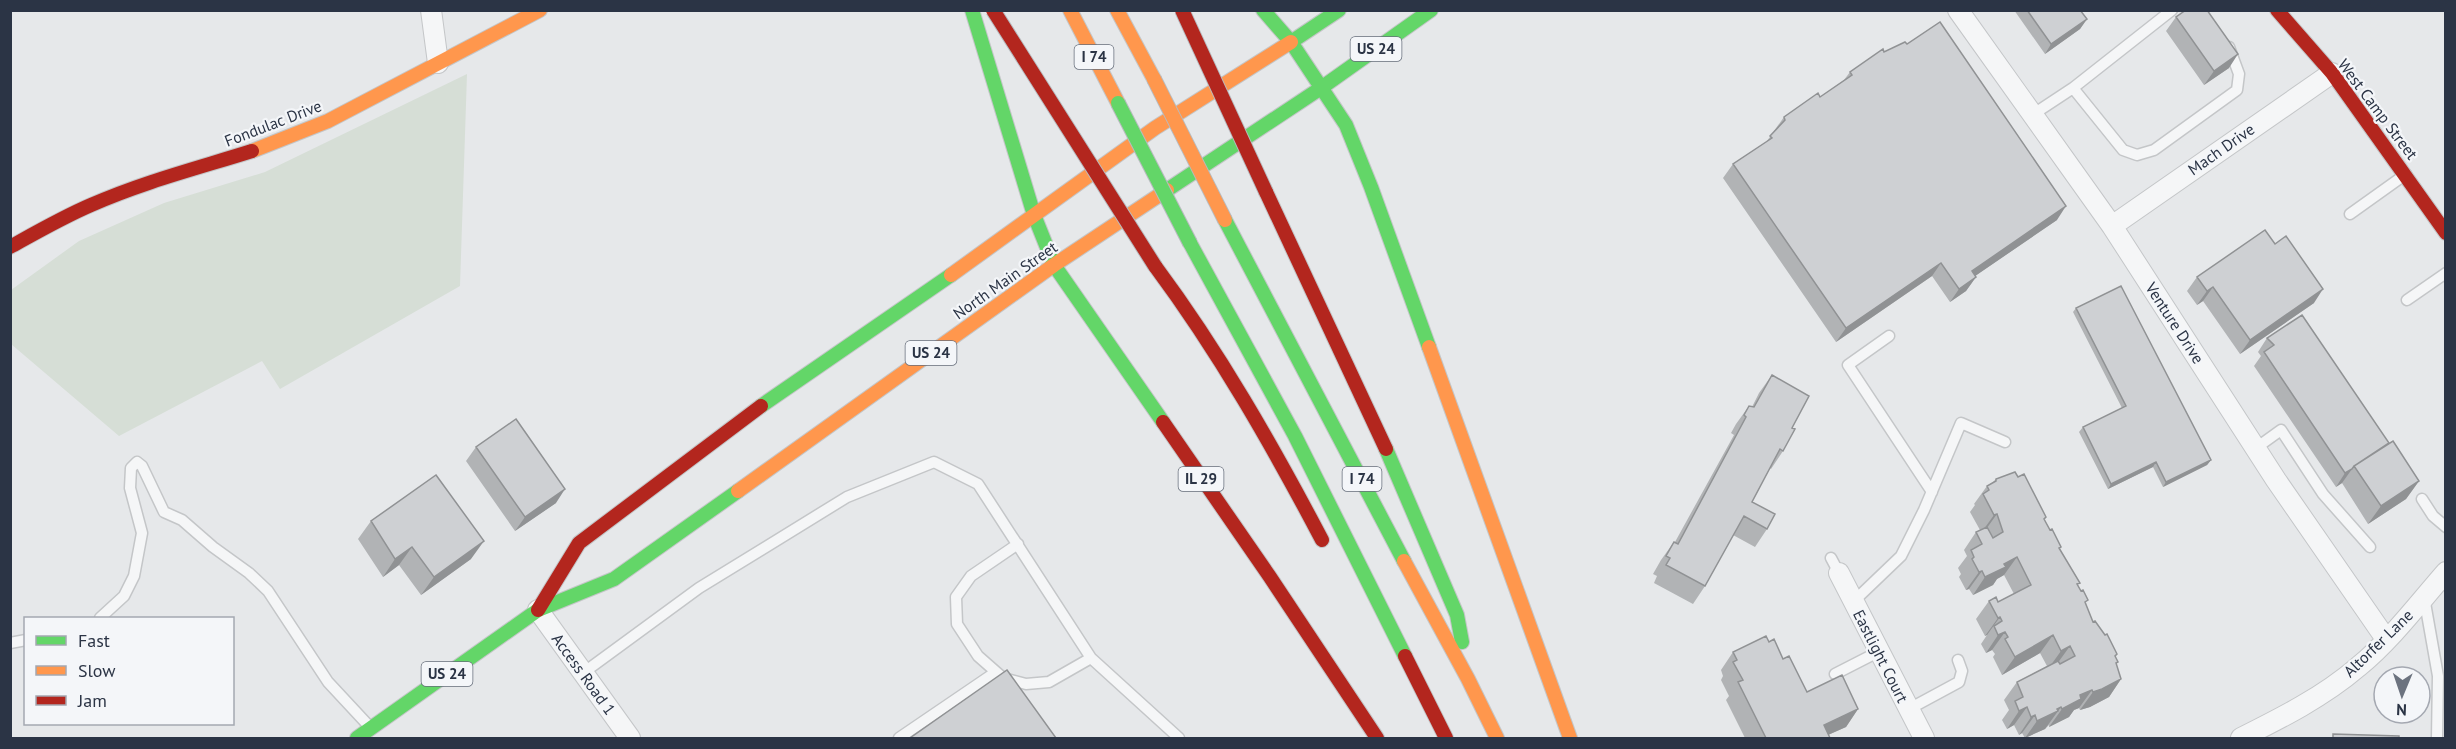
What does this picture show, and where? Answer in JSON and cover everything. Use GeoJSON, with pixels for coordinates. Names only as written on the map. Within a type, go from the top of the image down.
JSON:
{"type":"FeatureCollection","features":[{"type":"Feature","properties":{"kind":"main road","name":"Fondulac Drive"},"geometry":{"type":"LineString","coordinates":[[10,247],[93,204],[145,184],[267,147],[328,121],[540,10]]}},
{"type":"Feature","properties":{"kind":"main road"},"geometry":{"type":"LineString","coordinates":[[972,10],[1034,215]]}},
{"type":"Feature","properties":{"kind":"main road"},"geometry":{"type":"LineString","coordinates":[[993,10],[1155,266],[1176,293],[1223,367],[1264,435],[1329,554]]}},
{"type":"Feature","properties":{"kind":"main road","name":"I 74"},"geometry":{"type":"LineString","coordinates":[[1070,10],[1190,243],[1295,436],[1446,738]]}},
{"type":"Feature","properties":{"kind":"main road","name":"I 74"},"geometry":{"type":"LineString","coordinates":[[1117,10],[1497,738]]}},
{"type":"Feature","properties":{"kind":"main road"},"geometry":{"type":"LineString","coordinates":[[1182,10],[1266,192],[1338,340],[1457,615],[1468,679]]}},
{"type":"Feature","properties":{"kind":"main road"},"geometry":{"type":"LineString","coordinates":[[1263,10],[1291,42],[1346,125],[1371,188],[1570,738]]}},
{"type":"Feature","properties":{"kind":"main road","name":"North Main Street"},"geometry":{"type":"LineString","coordinates":[[538,610],[579,543],[790,385],[1155,128],[1339,10]]}},
{"type":"Feature","properties":{"kind":"main road","name":"North Main Street"},"geometry":{"type":"LineString","coordinates":[[357,738],[538,610],[614,579],[1054,265],[1321,88],[1431,10]]}},
{"type":"Feature","properties":{"kind":"main road","name":"West Camp Street"},"geometry":{"type":"LineString","coordinates":[[2277,10],[2332,73],[2406,174],[2445,233]]}},
{"type":"Feature","properties":{"kind":"main road","name":"IL 29"},"geometry":{"type":"LineString","coordinates":[[1034,215],[1054,265],[1270,577],[1377,738]]}},
{"type":"Feature","properties":{"kind":"main road"},"geometry":{"type":"LineString","coordinates":[[1405,688],[1434,738]]}},
{"type":"Feature","properties":{"kind":"street"},"geometry":{"type":"LineString","coordinates":[[431,10],[438,63]]}},
{"type":"Feature","properties":{"kind":"street","name":"Venture Drive"},"geometry":{"type":"LineString","coordinates":[[1958,10],[2112,226],[2256,448],[2386,639]]}},
{"type":"Feature","properties":{"kind":"street","name":"Mach Drive"},"geometry":{"type":"LineString","coordinates":[[2112,226],[2332,73]]}},
{"type":"Feature","properties":{"kind":"street","name":"Eastlight Court"},"geometry":{"type":"LineString","coordinates":[[1835,565],[1924,738]]}},
{"type":"Feature","properties":{"kind":"street","name":"Altorfer Lane"},"geometry":{"type":"LineString","coordinates":[[2241,738],[2299,708],[2358,667],[2445,572]]}},
{"type":"Feature","properties":{"kind":"street","name":"Access Road 1"},"geometry":{"type":"LineString","coordinates":[[538,610],[630,738]]}},
{"type":"Feature","properties":{"kind":"lane"},"geometry":{"type":"LineString","coordinates":[[2032,116],[2073,88],[2172,10]]}},
{"type":"Feature","properties":{"kind":"lane"},"geometry":{"type":"LineString","coordinates":[[2073,88],[2123,150],[2137,156],[2154,150],[2237,90],[2239,74],[2231,50],[2219,34]]}},
{"type":"Feature","properties":{"kind":"lane"},"geometry":{"type":"LineString","coordinates":[[2350,214],[2406,174]]}},
{"type":"Feature","properties":{"kind":"lane"},"geometry":{"type":"LineString","coordinates":[[2407,300],[2445,273]]}},
{"type":"Feature","properties":{"kind":"lane"},"geometry":{"type":"LineString","coordinates":[[1889,336],[1848,365],[1932,492]]}},
{"type":"Feature","properties":{"kind":"lane"},"geometry":{"type":"LineString","coordinates":[[1854,601],[1901,556],[1932,492],[1961,423],[2005,442]]}},
{"type":"Feature","properties":{"kind":"lane"},"geometry":{"type":"LineString","coordinates":[[2256,448],[2281,430],[2323,494],[2370,547]]}},
{"type":"Feature","properties":{"kind":"lane"},"geometry":{"type":"LineString","coordinates":[[101,617],[124,596],[134,576],[142,533],[130,488],[131,468],[137,462],[142,466],[164,512],[182,520],[268,591],[328,682],[371,728]]}},
{"type":"Feature","properties":{"kind":"lane"},"geometry":{"type":"LineString","coordinates":[[583,673],[699,588],[847,497],[934,462],[978,484],[1091,658],[1179,738]]}},
{"type":"Feature","properties":{"kind":"lane"},"geometry":{"type":"LineString","coordinates":[[2422,499],[2433,516],[2445,528]]}},
{"type":"Feature","properties":{"kind":"lane"},"geometry":{"type":"LineString","coordinates":[[1018,544],[971,576],[956,597],[957,624],[978,656],[996,672],[1004,678],[1026,684],[1048,682],[1091,658]]}},
{"type":"Feature","properties":{"kind":"lane"},"geometry":{"type":"LineString","coordinates":[[2424,597],[2438,676],[2437,738]]}},
{"type":"Feature","properties":{"kind":"lane"},"geometry":{"type":"LineString","coordinates":[[1835,674],[1880,651]]}},
{"type":"Feature","properties":{"kind":"lane"},"geometry":{"type":"LineString","coordinates":[[1909,709],[1959,682],[1962,671],[1958,660]]}},
{"type":"Feature","properties":{"kind":"lane"},"geometry":{"type":"LineString","coordinates":[[899,738],[996,672]]}},
{"type":"Feature","properties":{"kind":"shaded area"},"geometry":{"type":"Polygon","coordinates":[[[467,74],[460,286],[280,389],[262,361],[119,436],[11,344],[11,290],[79,241],[164,203],[265,172],[467,74]]]}},
{"type":"Feature","properties":{"kind":"building"},"geometry":{"type":"Polygon","coordinates":[[[2027,10],[2080,10],[2087,19],[2051,44],[2027,10]]]}},
{"type":"Feature","properties":{"kind":"building"},"geometry":{"type":"Polygon","coordinates":[[[2186,10],[2207,10],[2238,54],[2214,71],[2176,17],[2186,10]]]}},
{"type":"Feature","properties":{"kind":"building"},"geometry":{"type":"Polygon","coordinates":[[[1940,22],[2066,206],[1972,271],[1976,277],[1959,289],[1941,263],[1846,328],[1733,164],[1772,138],[1770,136],[1785,120],[1784,117],[1818,93],[1820,97],[1852,75],[1850,72],[1883,49],[1884,52],[1905,42],[1907,44],[1940,22]]]}},
{"type":"Feature","properties":{"kind":"building"},"geometry":{"type":"Polygon","coordinates":[[[2265,230],[2275,244],[2286,236],[2323,289],[2250,340],[2213,287],[2207,291],[2197,277],[2265,230]]]}},
{"type":"Feature","properties":{"kind":"building"},"geometry":{"type":"Polygon","coordinates":[[[2121,286],[2211,460],[2166,482],[2156,462],[2111,484],[2083,427],[2126,406],[2076,308],[2121,286]]]}},
{"type":"Feature","properties":{"kind":"building"},"geometry":{"type":"Polygon","coordinates":[[[2302,315],[2389,443],[2345,473],[2264,352],[2274,345],[2267,338],[2302,315]]]}},
{"type":"Feature","properties":{"kind":"building"},"geometry":{"type":"Polygon","coordinates":[[[1772,375],[1809,396],[1792,428],[1795,429],[1783,451],[1780,449],[1752,502],[1775,514],[1767,529],[1744,516],[1705,586],[1666,565],[1670,558],[1666,556],[1674,542],[1678,544],[1746,417],[1744,415],[1749,406],[1754,407],[1772,375]]]}},
{"type":"Feature","properties":{"kind":"building"},"geometry":{"type":"Polygon","coordinates":[[[516,419],[565,489],[525,517],[476,447],[516,419]]]}},
{"type":"Feature","properties":{"kind":"building"},"geometry":{"type":"Polygon","coordinates":[[[2393,441],[2419,481],[2381,506],[2354,466],[2393,441]]]}},
{"type":"Feature","properties":{"kind":"building"},"geometry":{"type":"Polygon","coordinates":[[[2015,472],[2018,477],[2024,474],[2046,517],[2044,519],[2050,530],[2052,529],[2061,547],[2059,548],[2080,583],[2077,584],[2088,600],[2085,602],[2093,622],[2095,621],[2105,635],[2107,634],[2117,654],[2115,656],[2118,662],[2116,663],[2121,679],[2102,689],[2080,695],[2081,699],[2037,721],[2035,715],[2031,717],[2027,707],[2019,711],[2015,701],[2023,697],[2017,682],[2058,661],[2060,664],[2075,656],[2070,646],[2061,651],[2053,635],[2015,657],[2005,639],[2008,637],[2005,632],[1998,635],[1994,626],[2002,621],[1989,601],[1996,597],[1998,602],[2031,585],[2017,557],[2004,564],[2006,567],[1985,577],[1982,571],[1979,572],[1972,559],[1974,557],[1971,550],[1982,544],[1976,532],[1987,527],[1993,538],[2003,532],[1997,514],[1994,515],[1983,494],[1989,490],[1987,486],[1996,479],[2015,472]]]}},
{"type":"Feature","properties":{"kind":"building"},"geometry":{"type":"Polygon","coordinates":[[[436,475],[484,541],[434,577],[412,547],[395,559],[371,521],[436,475]]]}},
{"type":"Feature","properties":{"kind":"building"},"geometry":{"type":"Polygon","coordinates":[[[1766,636],[1769,642],[1774,639],[1783,659],[1789,656],[1807,692],[1842,675],[1858,709],[1824,725],[1830,738],[1766,738],[1738,682],[1743,680],[1733,662],[1737,660],[1733,652],[1766,636]]]}},
{"type":"Feature","properties":{"kind":"building"},"geometry":{"type":"Polygon","coordinates":[[[1007,670],[1056,738],[910,738],[1007,670]]]}},
{"type":"Feature","properties":{"kind":"building"},"geometry":{"type":"Polygon","coordinates":[[[2333,734],[2399,736],[2399,738],[2333,738],[2333,734]]]}},
{"type":"Feature","properties":{"kind":"traffic: fast"},"geometry":{"type":"LineString","coordinates":[[972,10],[1034,215],[1054,265],[1163,422]]}},
{"type":"Feature","properties":{"kind":"traffic: fast"},"geometry":{"type":"LineString","coordinates":[[1263,10],[1291,42],[1346,125],[1429,347]]}},
{"type":"Feature","properties":{"kind":"traffic: fast"},"geometry":{"type":"LineString","coordinates":[[1291,42],[1339,10]]}},
{"type":"Feature","properties":{"kind":"traffic: fast"},"geometry":{"type":"LineString","coordinates":[[1321,88],[1431,10]]}},
{"type":"Feature","properties":{"kind":"traffic: fast"},"geometry":{"type":"LineString","coordinates":[[1167,190],[1321,88]]}},
{"type":"Feature","properties":{"kind":"traffic: fast"},"geometry":{"type":"LineString","coordinates":[[1118,103],[1190,243]]}},
{"type":"Feature","properties":{"kind":"traffic: fast"},"geometry":{"type":"LineString","coordinates":[[1225,220],[1404,561]]}},
{"type":"Feature","properties":{"kind":"traffic: fast"},"geometry":{"type":"LineString","coordinates":[[1190,243],[1295,436],[1405,656]]}},
{"type":"Feature","properties":{"kind":"traffic: fast"},"geometry":{"type":"LineString","coordinates":[[761,406],[951,275]]}},
{"type":"Feature","properties":{"kind":"traffic: fast"},"geometry":{"type":"LineString","coordinates":[[1386,449],[1457,615],[1462,642]]}},
{"type":"Feature","properties":{"kind":"traffic: fast"},"geometry":{"type":"LineString","coordinates":[[357,738],[538,610],[614,579],[738,491]]}},
{"type":"Feature","properties":{"kind":"traffic: slow"},"geometry":{"type":"LineString","coordinates":[[252,151],[328,121],[540,10]]}},
{"type":"Feature","properties":{"kind":"traffic: slow"},"geometry":{"type":"LineString","coordinates":[[1070,10],[1118,103]]}},
{"type":"Feature","properties":{"kind":"traffic: slow"},"geometry":{"type":"LineString","coordinates":[[1117,10],[1154,79]]}},
{"type":"Feature","properties":{"kind":"traffic: slow"},"geometry":{"type":"LineString","coordinates":[[951,275],[1155,128],[1291,42]]}},
{"type":"Feature","properties":{"kind":"traffic: slow"},"geometry":{"type":"LineString","coordinates":[[1154,79],[1225,220]]}},
{"type":"Feature","properties":{"kind":"traffic: slow"},"geometry":{"type":"LineString","coordinates":[[738,491],[1054,265],[1167,190]]}},
{"type":"Feature","properties":{"kind":"traffic: slow"},"geometry":{"type":"LineString","coordinates":[[1429,347],[1570,738]]}},
{"type":"Feature","properties":{"kind":"traffic: slow"},"geometry":{"type":"LineString","coordinates":[[1404,561],[1497,738]]}},
{"type":"Feature","properties":{"kind":"traffic: jam"},"geometry":{"type":"LineString","coordinates":[[993,10],[1155,266]]}},
{"type":"Feature","properties":{"kind":"traffic: jam"},"geometry":{"type":"LineString","coordinates":[[1182,10],[1266,192]]}},
{"type":"Feature","properties":{"kind":"traffic: jam"},"geometry":{"type":"LineString","coordinates":[[2277,10],[2332,73],[2446,233]]}},
{"type":"Feature","properties":{"kind":"traffic: jam"},"geometry":{"type":"LineString","coordinates":[[10,247],[70,215],[111,197],[151,182],[252,151]]}},
{"type":"Feature","properties":{"kind":"traffic: jam"},"geometry":{"type":"LineString","coordinates":[[1266,192],[1386,449]]}},
{"type":"Feature","properties":{"kind":"traffic: jam"},"geometry":{"type":"LineString","coordinates":[[1155,266],[1201,332],[1244,400],[1322,540]]}},
{"type":"Feature","properties":{"kind":"traffic: jam"},"geometry":{"type":"LineString","coordinates":[[538,610],[579,543],[761,406]]}},
{"type":"Feature","properties":{"kind":"traffic: jam"},"geometry":{"type":"LineString","coordinates":[[1163,422],[1377,738]]}},
{"type":"Feature","properties":{"kind":"traffic: jam"},"geometry":{"type":"LineString","coordinates":[[1405,656],[1446,738]]}}]}
